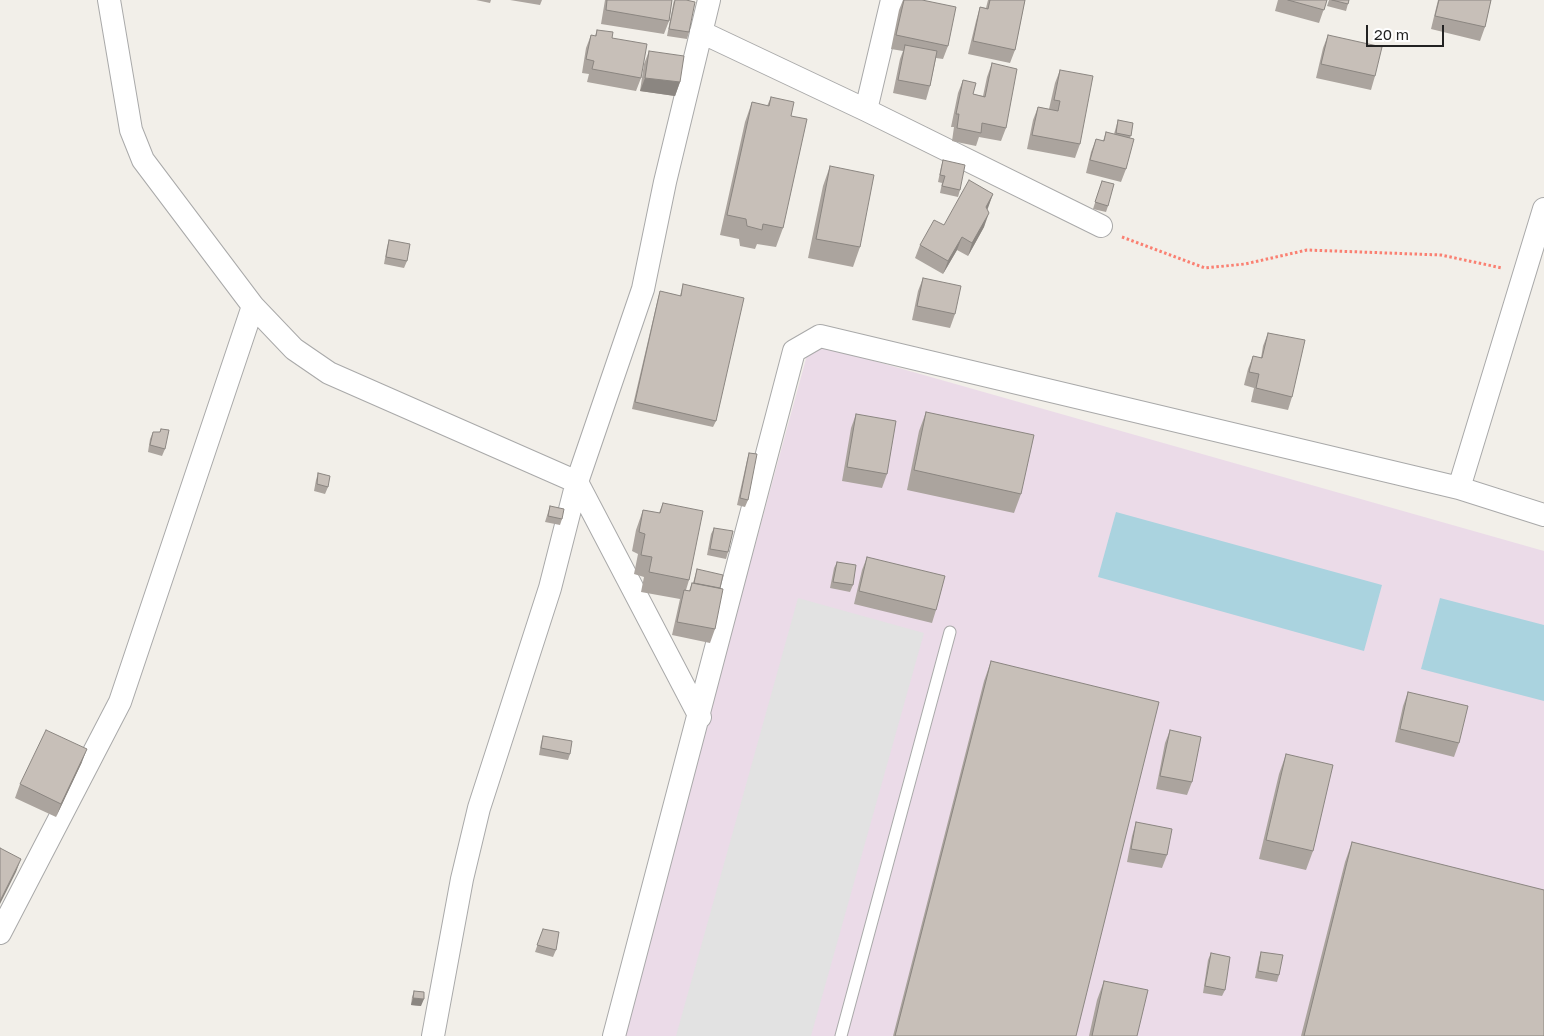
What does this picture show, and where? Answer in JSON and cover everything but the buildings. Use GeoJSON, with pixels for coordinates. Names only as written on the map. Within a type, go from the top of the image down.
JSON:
{"type":"FeatureCollection","features":[{"type":"Feature","properties":{"kind":"street"},"geometry":{"type":"LineString","coordinates":[[109,0],[131,130],[144,160],[253,306],[294,349],[330,373],[577,482],[700,717]]}},
{"type":"Feature","properties":{"kind":"street"},"geometry":{"type":"LineString","coordinates":[[433,1036],[462,880],[479,808],[550,588],[577,482],[643,288],[665,182],[709,0]]}},
{"type":"Feature","properties":{"kind":"street"},"geometry":{"type":"LineString","coordinates":[[866,110],[892,0]]}},
{"type":"Feature","properties":{"kind":"street"},"geometry":{"type":"LineString","coordinates":[[701,32],[866,110],[1101,226]]}},
{"type":"Feature","properties":{"kind":"street"},"geometry":{"type":"LineString","coordinates":[[1459,488],[1544,209]]}},
{"type":"Feature","properties":{"kind":"street"},"geometry":{"type":"LineString","coordinates":[[0,933],[120,702],[253,306]]}},
{"type":"Feature","properties":{"kind":"street"},"geometry":{"type":"LineString","coordinates":[[614,1036],[700,717],[794,351],[820,336],[1459,488],[1544,515]]}},
{"type":"Feature","properties":{"kind":"lane"},"geometry":{"type":"LineString","coordinates":[[841,1036],[950,632]]}},
{"type":"Feature","properties":{"kind":"path"},"geometry":{"type":"LineString","coordinates":[[1101,226],[1132,242],[1205,268],[1245,264],[1307,250],[1441,255],[1524,273]]}},
{"type":"Feature","properties":{"kind":"shaded area"},"geometry":{"type":"Polygon","coordinates":[[[825,347],[1544,551],[1544,1036],[621,1036],[807,355],[825,347]]]}},
{"type":"Feature","properties":{"kind":"shaded area"},"geometry":{"type":"Polygon","coordinates":[[[798,598],[924,633],[811,1036],[676,1036],[798,598]]]}},
{"type":"Feature","properties":{"kind":"water"},"geometry":{"type":"Polygon","coordinates":[[[1116,512],[1382,585],[1364,651],[1098,577],[1116,512]]]}},
{"type":"Feature","properties":{"kind":"water"},"geometry":{"type":"Polygon","coordinates":[[[1440,598],[1544,625],[1544,701],[1421,669],[1440,598]]]}}]}
